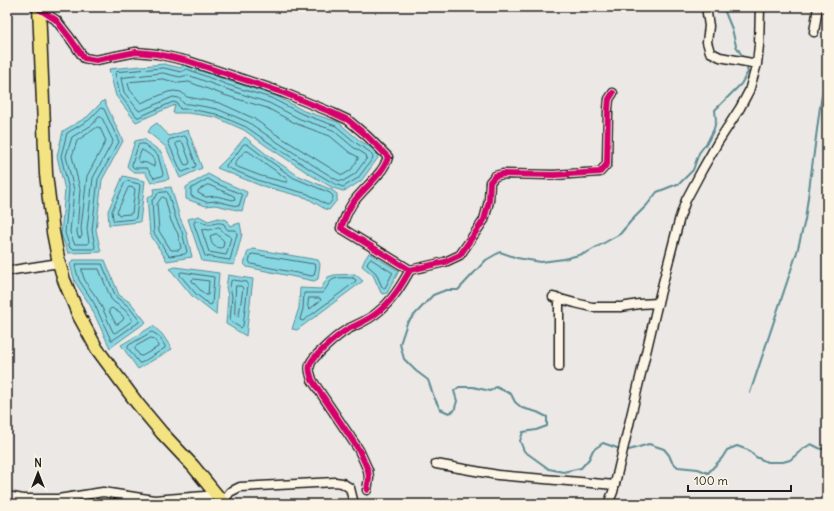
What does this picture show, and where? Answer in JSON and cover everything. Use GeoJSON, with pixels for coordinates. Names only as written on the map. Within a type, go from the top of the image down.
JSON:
{"type":"FeatureCollection","features":[{"type":"Feature","properties":{"kind":"main road"},"geometry":{"type":"LineString","coordinates":[[39,8],[46,174],[52,232],[64,280],[79,316],[97,349],[137,403],[221,500]]}},
{"type":"Feature","properties":{"kind":"street"},"geometry":{"type":"LineString","coordinates":[[706,7],[709,26],[707,42],[710,52],[720,57],[754,63]]}},
{"type":"Feature","properties":{"kind":"street"},"geometry":{"type":"LineString","coordinates":[[608,504],[614,492],[680,216],[686,200],[718,142],[749,91],[759,45],[760,7]]}},
{"type":"Feature","properties":{"kind":"street"},"geometry":{"type":"LineString","coordinates":[[814,32],[818,7]]}},
{"type":"Feature","properties":{"kind":"street"},"geometry":{"type":"LineString","coordinates":[[39,8],[56,20],[84,58],[96,60],[136,52],[157,54],[188,61],[284,93],[348,120],[388,157],[387,162],[378,174],[354,202],[347,213],[341,228],[410,270],[445,262],[460,255],[484,220],[489,201],[490,182],[495,176],[503,174],[554,175],[600,172],[607,164],[608,109],[609,99],[613,93]]}},
{"type":"Feature","properties":{"kind":"street"},"geometry":{"type":"LineString","coordinates":[[7,271],[59,263]]}},
{"type":"Feature","properties":{"kind":"street"},"geometry":{"type":"LineString","coordinates":[[366,490],[370,478],[359,450],[312,380],[310,366],[313,359],[336,338],[347,330],[376,314],[386,305],[403,283],[410,270]]}},
{"type":"Feature","properties":{"kind":"street"},"geometry":{"type":"LineString","coordinates":[[559,367],[556,297],[592,307],[621,307],[658,303]]}},
{"type":"Feature","properties":{"kind":"street"},"geometry":{"type":"LineString","coordinates":[[436,464],[498,475],[615,486]]}},
{"type":"Feature","properties":{"kind":"street"},"geometry":{"type":"LineString","coordinates":[[7,496],[24,500],[58,499],[103,492],[154,500],[221,500],[230,492],[240,487],[335,482],[342,483],[350,488],[354,504]]}},
{"type":"Feature","properties":{"kind":"water"},"geometry":{"type":"Polygon","coordinates":[[[164,64],[181,68],[184,64],[229,81],[273,94],[304,111],[338,122],[359,140],[375,150],[378,158],[361,181],[343,191],[333,188],[311,175],[244,130],[215,117],[188,113],[173,113],[175,105],[136,122],[116,96],[109,69],[164,64]]]}},
{"type":"Feature","properties":{"kind":"water"},"geometry":{"type":"Polygon","coordinates":[[[104,100],[123,141],[102,180],[96,230],[101,252],[68,253],[61,234],[65,190],[57,156],[63,131],[87,117],[104,100]]]}},
{"type":"Feature","properties":{"kind":"water"},"geometry":{"type":"Polygon","coordinates":[[[157,123],[169,136],[188,130],[202,168],[180,178],[166,147],[148,132],[151,127],[157,123]]]}},
{"type":"Feature","properties":{"kind":"water"},"geometry":{"type":"Polygon","coordinates":[[[245,137],[266,154],[297,175],[332,190],[337,194],[337,200],[329,210],[325,209],[307,198],[259,185],[217,168],[245,137]]]}},
{"type":"Feature","properties":{"kind":"water"},"geometry":{"type":"Polygon","coordinates":[[[144,139],[162,153],[169,179],[151,183],[145,172],[132,172],[127,166],[135,141],[144,139]]]}},
{"type":"Feature","properties":{"kind":"water"},"geometry":{"type":"Polygon","coordinates":[[[208,174],[247,192],[242,211],[215,205],[206,206],[186,199],[186,187],[208,174]]]}},
{"type":"Feature","properties":{"kind":"water"},"geometry":{"type":"Polygon","coordinates":[[[123,176],[145,181],[140,222],[109,225],[108,211],[123,176]]]}},
{"type":"Feature","properties":{"kind":"water"},"geometry":{"type":"Polygon","coordinates":[[[171,187],[180,218],[186,231],[192,257],[167,261],[150,234],[147,197],[153,195],[154,189],[171,187]]]}},
{"type":"Feature","properties":{"kind":"water"},"geometry":{"type":"Polygon","coordinates":[[[199,216],[208,221],[219,218],[227,220],[230,226],[240,223],[242,234],[234,265],[202,261],[188,219],[199,216]]]}},
{"type":"Feature","properties":{"kind":"water"},"geometry":{"type":"Polygon","coordinates":[[[253,249],[318,260],[320,264],[318,279],[314,281],[247,267],[244,264],[248,251],[253,249]]]}},
{"type":"Feature","properties":{"kind":"water"},"geometry":{"type":"Polygon","coordinates":[[[369,253],[399,271],[387,293],[381,293],[373,275],[362,266],[369,253]]]}},
{"type":"Feature","properties":{"kind":"water"},"geometry":{"type":"Polygon","coordinates":[[[73,260],[105,260],[119,295],[131,303],[146,322],[110,348],[90,305],[75,282],[70,264],[73,260]]]}},
{"type":"Feature","properties":{"kind":"water"},"geometry":{"type":"Polygon","coordinates":[[[175,267],[219,273],[216,315],[193,297],[170,269],[175,267]]]}},
{"type":"Feature","properties":{"kind":"water"},"geometry":{"type":"Polygon","coordinates":[[[355,274],[363,281],[297,330],[292,329],[299,308],[300,288],[321,289],[328,277],[334,275],[355,274]]]}},
{"type":"Feature","properties":{"kind":"water"},"geometry":{"type":"Polygon","coordinates":[[[228,275],[253,279],[246,336],[226,324],[228,296],[226,287],[228,275]]]}},
{"type":"Feature","properties":{"kind":"water"},"geometry":{"type":"Polygon","coordinates":[[[153,326],[162,334],[172,349],[138,369],[121,345],[153,326]]]}},
{"type":"Feature","properties":{"kind":"waterway"},"geometry":{"type":"LineString","coordinates":[[723,7],[732,29],[736,46],[743,59]]}},
{"type":"Feature","properties":{"kind":"waterway"},"geometry":{"type":"LineString","coordinates":[[620,449],[603,443],[593,450],[589,459],[581,468],[563,472],[549,469],[524,451],[520,441],[523,432],[536,430],[547,426],[547,417],[537,412],[522,408],[515,402],[511,394],[496,387],[490,391],[473,387],[459,387],[454,391],[457,401],[454,411],[449,413],[440,409],[428,380],[404,359],[400,344],[407,323],[433,295],[446,290],[458,290],[486,260],[500,252],[517,258],[541,262],[564,259],[586,253],[620,234],[657,192],[680,183],[693,170],[699,153],[708,141],[714,129],[716,120],[715,110],[741,84],[748,72],[745,64]]}},
{"type":"Feature","properties":{"kind":"waterway"},"geometry":{"type":"LineString","coordinates":[[750,393],[797,252],[805,220],[820,107],[827,68]]}},
{"type":"Feature","properties":{"kind":"waterway"},"geometry":{"type":"LineString","coordinates":[[624,450],[649,444],[664,449],[672,462],[678,467],[698,469],[708,473],[722,458],[727,450],[737,446],[748,450],[756,457],[767,462],[783,462],[790,460],[811,444],[821,449],[827,449]]}},
{"type":"Feature","properties":{"kind":"cycle path"},"geometry":{"type":"LineString","coordinates":[[39,9],[56,20],[84,58],[96,60],[136,52],[157,54],[188,61],[284,93],[348,120],[388,157],[383,169],[353,203],[341,228],[410,270]]}},
{"type":"Feature","properties":{"kind":"cycle path"},"geometry":{"type":"LineString","coordinates":[[367,490],[369,478],[368,470],[359,450],[312,380],[309,369],[311,361],[341,334],[363,322],[383,308],[396,293],[410,270],[445,262],[460,255],[484,220],[489,201],[490,182],[495,176],[503,174],[554,175],[600,172],[607,164],[608,109],[609,99],[613,93]]}}]}
